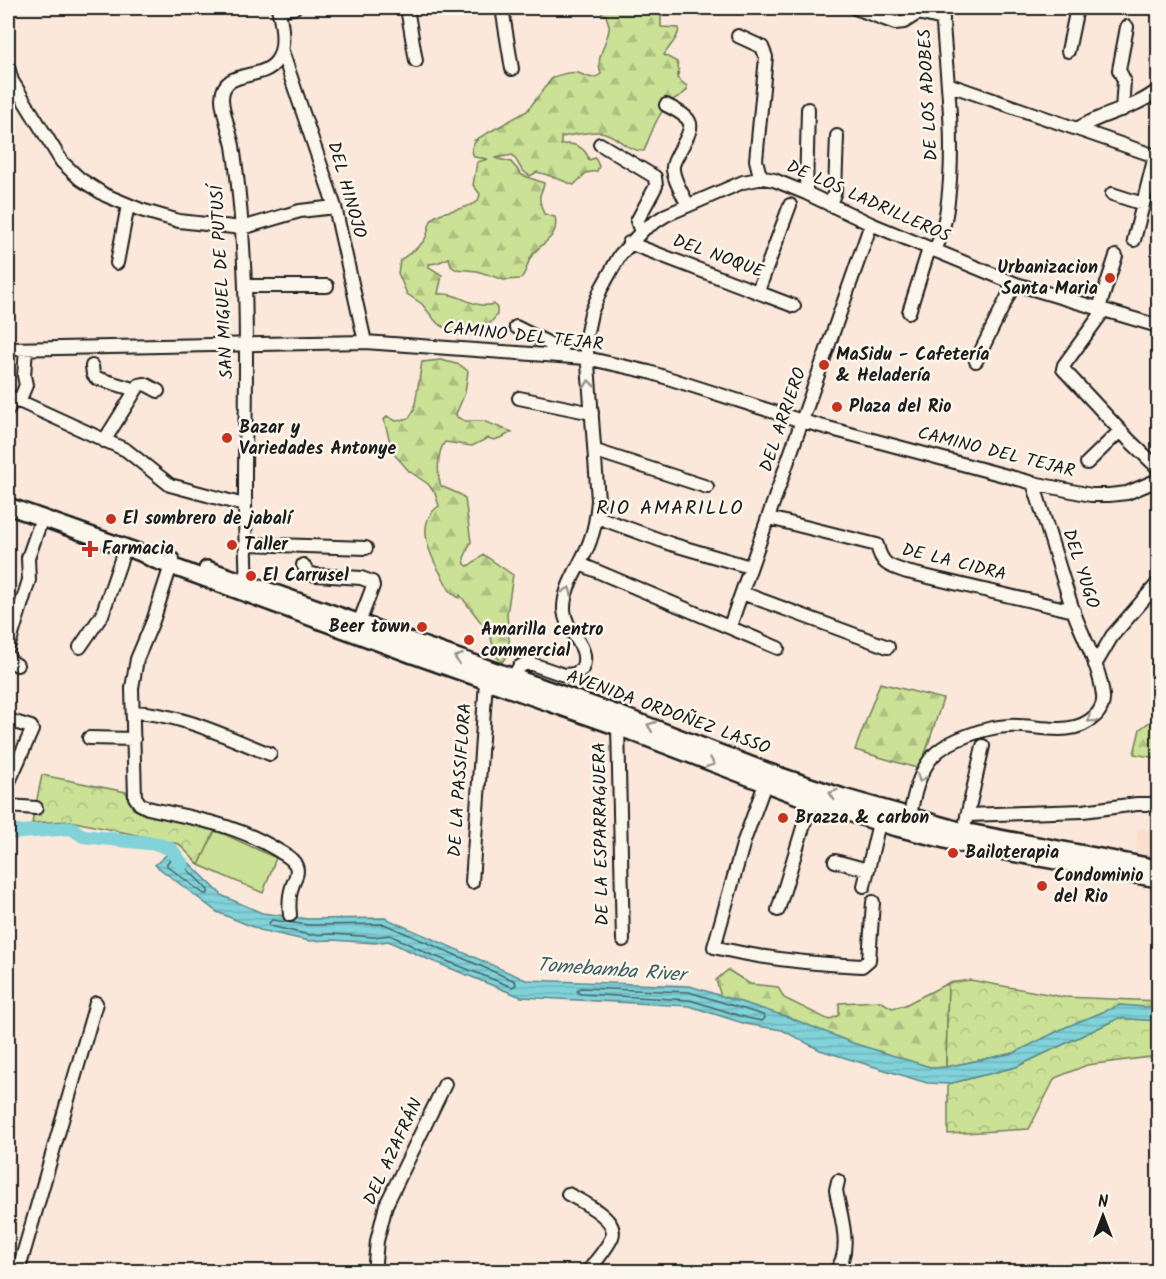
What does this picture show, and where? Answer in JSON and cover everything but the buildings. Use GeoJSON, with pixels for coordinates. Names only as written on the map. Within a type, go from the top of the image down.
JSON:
{"type":"FeatureCollection","features":[{"type":"Feature","properties":{"kind":"main road","name":"AVENIDA ORDOÑEZ LASSO"},"geometry":{"type":"LineString","coordinates":[[8,506],[246,588],[486,681],[618,727],[811,801],[879,823],[908,824]]}},
{"type":"Feature","properties":{"kind":"main road","name":"AVENIDA ORDOÑEZ LASSO"},"geometry":{"type":"LineString","coordinates":[[246,588],[359,623],[618,714],[908,824]]}},
{"type":"Feature","properties":{"kind":"main road"},"geometry":{"type":"LineString","coordinates":[[908,824],[963,831],[1158,868]]}},
{"type":"Feature","properties":{"kind":"main road"},"geometry":{"type":"LineString","coordinates":[[908,824],[961,844],[1158,879]]}},
{"type":"Feature","properties":{"kind":"street"},"geometry":{"type":"LineString","coordinates":[[282,51],[284,32],[279,8],[294,8]]}},
{"type":"Feature","properties":{"kind":"street"},"geometry":{"type":"LineString","coordinates":[[407,8],[416,61]]}},
{"type":"Feature","properties":{"kind":"street"},"geometry":{"type":"LineString","coordinates":[[502,8],[512,69]]}},
{"type":"Feature","properties":{"kind":"street"},"geometry":{"type":"LineString","coordinates":[[855,8],[895,23],[904,22],[918,13],[943,13]]}},
{"type":"Feature","properties":{"kind":"street"},"geometry":{"type":"LineString","coordinates":[[1068,51],[1077,8]]}},
{"type":"Feature","properties":{"kind":"street","name":"DE LOS ADOBES"},"geometry":{"type":"LineString","coordinates":[[909,312],[932,250],[943,232],[948,205],[952,146],[950,85],[943,13]]}},
{"type":"Feature","properties":{"kind":"street"},"geometry":{"type":"LineString","coordinates":[[1122,110],[1124,80],[1119,70],[1127,27]]}},
{"type":"Feature","properties":{"kind":"street"},"geometry":{"type":"LineString","coordinates":[[738,36],[762,47],[766,57],[756,160],[759,172],[764,178]]}},
{"type":"Feature","properties":{"kind":"street","name":"DEL HINOJO"},"geometry":{"type":"LineString","coordinates":[[282,51],[335,207],[365,342]]}},
{"type":"Feature","properties":{"kind":"street","name":"SAN MIGUEL DE PUTUSÍ"},"geometry":{"type":"LineString","coordinates":[[246,588],[244,505],[247,345],[245,286],[242,228],[232,147],[223,105],[224,90],[233,79],[263,72],[272,67],[282,51]]}},
{"type":"Feature","properties":{"kind":"street"},"geometry":{"type":"LineString","coordinates":[[8,68],[10,80],[63,162],[80,179],[105,195],[128,205],[179,220],[242,228],[300,212],[335,207]]}},
{"type":"Feature","properties":{"kind":"street"},"geometry":{"type":"LineString","coordinates":[[950,85],[1157,156],[1134,240]]}},
{"type":"Feature","properties":{"kind":"street"},"geometry":{"type":"LineString","coordinates":[[1077,129],[1089,121],[1122,110],[1156,94]]}},
{"type":"Feature","properties":{"kind":"street"},"geometry":{"type":"LineString","coordinates":[[666,105],[687,115],[690,120],[689,130],[673,170],[688,205]]}},
{"type":"Feature","properties":{"kind":"street"},"geometry":{"type":"LineString","coordinates":[[806,193],[808,109]]}},
{"type":"Feature","properties":{"kind":"street"},"geometry":{"type":"LineString","coordinates":[[830,205],[835,191],[837,136]]}},
{"type":"Feature","properties":{"kind":"street"},"geometry":{"type":"LineString","coordinates":[[600,144],[655,177],[656,186],[637,220],[641,232]]}},
{"type":"Feature","properties":{"kind":"street","name":"DE LOS LADRILLEROS"},"geometry":{"type":"LineString","coordinates":[[513,678],[519,667],[525,664],[564,675],[575,674],[582,669],[585,656],[569,629],[564,613],[564,597],[590,541],[597,517],[596,451],[586,358],[586,337],[591,313],[601,289],[629,243],[641,232],[666,216],[743,182],[764,178],[774,180],[871,224],[1014,284],[1158,326]]}},
{"type":"Feature","properties":{"kind":"street"},"geometry":{"type":"LineString","coordinates":[[1112,195],[1143,204]]}},
{"type":"Feature","properties":{"kind":"street"},"geometry":{"type":"LineString","coordinates":[[117,263],[128,205]]}},
{"type":"Feature","properties":{"kind":"street"},"geometry":{"type":"LineString","coordinates":[[758,291],[790,205]]}},
{"type":"Feature","properties":{"kind":"street","name":"DEL ARRIERO"},"geometry":{"type":"LineString","coordinates":[[730,626],[871,224]]}},
{"type":"Feature","properties":{"kind":"street","name":"DEL NOQUE"},"geometry":{"type":"LineString","coordinates":[[629,243],[794,306]]}},
{"type":"Feature","properties":{"kind":"street"},"geometry":{"type":"LineString","coordinates":[[1116,256],[1102,309],[1063,369],[1120,431],[1158,468]]}},
{"type":"Feature","properties":{"kind":"street"},"geometry":{"type":"LineString","coordinates":[[976,362],[1014,284]]}},
{"type":"Feature","properties":{"kind":"street"},"geometry":{"type":"LineString","coordinates":[[245,286],[327,286]]}},
{"type":"Feature","properties":{"kind":"street"},"geometry":{"type":"LineString","coordinates":[[516,327],[548,343],[567,356]]}},
{"type":"Feature","properties":{"kind":"street","name":"CAMINO DEL TEJAR"},"geometry":{"type":"LineString","coordinates":[[8,349],[365,342],[586,358],[649,372],[802,421],[1033,483],[1091,495],[1109,495],[1127,493],[1158,480]]}},
{"type":"Feature","properties":{"kind":"street"},"geometry":{"type":"LineString","coordinates":[[26,349],[24,376],[26,385],[11,402],[126,450],[170,485],[244,505]]}},
{"type":"Feature","properties":{"kind":"street"},"geometry":{"type":"LineString","coordinates":[[92,366],[96,378],[136,390]]}},
{"type":"Feature","properties":{"kind":"street"},"geometry":{"type":"LineString","coordinates":[[104,441],[142,384],[158,391]]}},
{"type":"Feature","properties":{"kind":"street"},"geometry":{"type":"LineString","coordinates":[[519,398],[592,413]]}},
{"type":"Feature","properties":{"kind":"street"},"geometry":{"type":"LineString","coordinates":[[1087,463],[1120,431]]}},
{"type":"Feature","properties":{"kind":"street"},"geometry":{"type":"LineString","coordinates":[[596,451],[707,487]]}},
{"type":"Feature","properties":{"kind":"street","name":"DEL YUGO"},"geometry":{"type":"LineString","coordinates":[[908,824],[921,775],[931,758],[942,747],[996,727],[1011,725],[1073,729],[1087,724],[1099,713],[1103,698],[1095,665],[1074,610],[1033,483]]}},
{"type":"Feature","properties":{"kind":"street"},"geometry":{"type":"LineString","coordinates":[[597,517],[750,567]]}},
{"type":"Feature","properties":{"kind":"street"},"geometry":{"type":"LineString","coordinates":[[8,648],[28,580],[28,558],[42,518]]}},
{"type":"Feature","properties":{"kind":"street","name":"DE LA CIDRA"},"geometry":{"type":"LineString","coordinates":[[769,518],[877,544],[880,557],[887,565],[907,572],[1074,610]]}},
{"type":"Feature","properties":{"kind":"street"},"geometry":{"type":"LineString","coordinates":[[245,544],[366,548]]}},
{"type":"Feature","properties":{"kind":"street"},"geometry":{"type":"LineString","coordinates":[[80,647],[102,615],[125,548]]}},
{"type":"Feature","properties":{"kind":"street"},"geometry":{"type":"LineString","coordinates":[[172,562],[137,659],[132,688],[135,796],[140,804],[148,808],[219,823],[236,829],[292,859],[297,867],[297,874],[292,887],[290,915]]}},
{"type":"Feature","properties":{"kind":"street"},"geometry":{"type":"LineString","coordinates":[[580,564],[778,648]]}},
{"type":"Feature","properties":{"kind":"street"},"geometry":{"type":"LineString","coordinates":[[303,565],[309,573],[316,575],[361,578],[372,582],[373,586],[359,623]]}},
{"type":"Feature","properties":{"kind":"street"},"geometry":{"type":"LineString","coordinates":[[1095,665],[1112,636],[1157,587]]}},
{"type":"Feature","properties":{"kind":"street"},"geometry":{"type":"LineString","coordinates":[[742,594],[888,647]]}},
{"type":"Feature","properties":{"kind":"street"},"geometry":{"type":"LineString","coordinates":[[8,656],[9,660],[17,665]]}},
{"type":"Feature","properties":{"kind":"street","name":"DE LA PASSIFLORA"},"geometry":{"type":"LineString","coordinates":[[472,882],[486,681]]}},
{"type":"Feature","properties":{"kind":"street"},"geometry":{"type":"LineString","coordinates":[[133,712],[181,718],[270,754]]}},
{"type":"Feature","properties":{"kind":"street"},"geometry":{"type":"LineString","coordinates":[[8,720],[31,727],[32,730],[8,784]]}},
{"type":"Feature","properties":{"kind":"street","name":"DE LA ESPARRAGUERA"},"geometry":{"type":"LineString","coordinates":[[618,727],[623,940]]}},
{"type":"Feature","properties":{"kind":"street"},"geometry":{"type":"LineString","coordinates":[[89,738],[134,739]]}},
{"type":"Feature","properties":{"kind":"street"},"geometry":{"type":"LineString","coordinates":[[963,831],[983,746]]}},
{"type":"Feature","properties":{"kind":"street"},"geometry":{"type":"LineString","coordinates":[[765,784],[744,842],[714,947],[773,959],[862,966],[869,960],[873,902]]}},
{"type":"Feature","properties":{"kind":"street"},"geometry":{"type":"LineString","coordinates":[[778,910],[811,801]]}},
{"type":"Feature","properties":{"kind":"street"},"geometry":{"type":"LineString","coordinates":[[967,815],[1083,811],[1137,804],[1158,804]]}},
{"type":"Feature","properties":{"kind":"street"},"geometry":{"type":"LineString","coordinates":[[8,806],[36,808]]}},
{"type":"Feature","properties":{"kind":"street"},"geometry":{"type":"LineString","coordinates":[[864,886],[879,823]]}},
{"type":"Feature","properties":{"kind":"street"},"geometry":{"type":"LineString","coordinates":[[836,861],[868,870]]}},
{"type":"Feature","properties":{"kind":"street"},"geometry":{"type":"LineString","coordinates":[[18,1272],[96,1004]]}},
{"type":"Feature","properties":{"kind":"street","name":"DEL AZAFRÁN"},"geometry":{"type":"LineString","coordinates":[[374,1272],[377,1241],[386,1205],[445,1084]]}},
{"type":"Feature","properties":{"kind":"street"},"geometry":{"type":"LineString","coordinates":[[835,1272],[845,1252],[836,1190],[838,1181]]}},
{"type":"Feature","properties":{"kind":"street"},"geometry":{"type":"LineString","coordinates":[[568,1194],[600,1213],[610,1222],[613,1229],[612,1236],[588,1272]]}},
{"type":"Feature","properties":{"kind":"shaded area"},"geometry":{"type":"Polygon","coordinates":[[[1137,828],[1158,830],[1158,860],[1136,855],[1137,828]]]}},
{"type":"Feature","properties":{"kind":"green space"},"geometry":{"type":"Polygon","coordinates":[[[600,8],[661,8],[661,27],[679,28],[676,39],[664,55],[677,62],[679,71],[677,78],[687,86],[687,90],[670,102],[660,114],[644,151],[632,148],[607,133],[586,133],[561,137],[561,145],[578,146],[589,160],[595,158],[599,166],[597,171],[586,173],[574,185],[537,172],[530,176],[522,170],[513,155],[495,158],[511,162],[522,175],[544,183],[540,203],[544,214],[555,217],[555,230],[531,257],[520,279],[504,280],[477,271],[455,269],[451,266],[449,258],[429,264],[429,267],[442,275],[438,294],[454,296],[480,305],[494,304],[497,308],[497,315],[482,333],[457,335],[437,323],[422,304],[407,294],[398,273],[400,261],[422,243],[434,217],[478,201],[480,194],[473,185],[477,162],[488,159],[474,157],[472,148],[477,140],[475,140],[527,111],[553,77],[572,72],[592,78],[601,74],[599,62],[608,36],[609,24],[600,8]]]}},
{"type":"Feature","properties":{"kind":"green space"},"geometry":{"type":"Polygon","coordinates":[[[441,360],[460,365],[468,371],[465,393],[456,414],[457,417],[465,421],[483,421],[512,432],[494,440],[488,438],[472,446],[445,442],[440,451],[439,464],[441,486],[465,499],[471,542],[464,558],[465,564],[468,566],[484,555],[513,575],[507,614],[510,651],[502,662],[496,656],[490,634],[460,595],[459,598],[447,586],[433,559],[426,530],[431,513],[439,506],[435,493],[428,484],[409,471],[393,453],[384,420],[387,416],[396,421],[409,418],[414,410],[422,362],[441,360]]]}},
{"type":"Feature","properties":{"kind":"green space"},"geometry":{"type":"Polygon","coordinates":[[[880,683],[943,699],[920,769],[855,750],[880,683]]]}},
{"type":"Feature","properties":{"kind":"green space"},"geometry":{"type":"Polygon","coordinates":[[[1158,716],[1158,797],[1154,797],[1156,758],[1134,754],[1140,729],[1158,716]]]}},
{"type":"Feature","properties":{"kind":"green space"},"geometry":{"type":"Polygon","coordinates":[[[42,775],[126,792],[133,809],[215,830],[199,865],[179,844],[70,821],[32,823],[42,775]]]}},
{"type":"Feature","properties":{"kind":"green space"},"geometry":{"type":"Polygon","coordinates":[[[215,830],[276,858],[263,893],[199,865],[215,830]]]}},
{"type":"Feature","properties":{"kind":"green space"},"geometry":{"type":"Polygon","coordinates":[[[728,970],[750,984],[778,987],[784,998],[829,1020],[839,1015],[839,1003],[880,1001],[892,1008],[905,1005],[948,983],[946,1067],[934,1068],[849,1046],[722,1000],[716,980],[728,970]]]}},
{"type":"Feature","properties":{"kind":"green space"},"geometry":{"type":"Polygon","coordinates":[[[970,980],[1064,997],[1158,1001],[1158,1008],[1107,1010],[1014,1053],[946,1067],[948,983],[970,980]]]}},
{"type":"Feature","properties":{"kind":"green space"},"geometry":{"type":"Polygon","coordinates":[[[1119,1018],[1158,1021],[1158,1056],[1087,1065],[1055,1078],[1029,1129],[948,1134],[948,1084],[1016,1067],[1119,1018]]]}},
{"type":"Feature","properties":{"kind":"water"},"geometry":{"type":"Polygon","coordinates":[[[174,848],[223,896],[262,913],[308,919],[385,918],[526,980],[690,986],[788,1017],[853,1043],[933,1068],[1014,1053],[1066,1027],[1120,1005],[1158,1008],[1158,1021],[1119,1018],[1016,1067],[948,1084],[927,1083],[820,1050],[782,1030],[746,1024],[689,1006],[521,997],[388,941],[375,943],[309,941],[260,930],[217,912],[155,865],[174,848]]]}},
{"type":"Feature","properties":{"kind":"waterway","name":"Tomebamba River"},"geometry":{"type":"LineString","coordinates":[[8,833],[71,828],[83,836],[157,844],[171,849],[182,864]]}},
{"type":"Feature","properties":{"kind":"place","name":"Urbanizacion Santa Maria"},"geometry":{"type":"Point","coordinates":[1110,278]}},
{"type":"Feature","properties":{"kind":"place","name":"MaSidu - Cafetería & Heladería"},"geometry":{"type":"Point","coordinates":[824,365]}},
{"type":"Feature","properties":{"kind":"place","name":"Plaza del Rio"},"geometry":{"type":"Point","coordinates":[837,407]}},
{"type":"Feature","properties":{"kind":"place","name":"Bazar y Variedades Antonye"},"geometry":{"type":"Point","coordinates":[227,438]}},
{"type":"Feature","properties":{"kind":"place","name":"El sombrero de jabalí"},"geometry":{"type":"Point","coordinates":[111,519]}},
{"type":"Feature","properties":{"kind":"place","name":"Taller"},"geometry":{"type":"Point","coordinates":[232,545]}},
{"type":"Feature","properties":{"kind":"place","name":"Farmacia"},"geometry":{"type":"Point","coordinates":[90,549]}},
{"type":"Feature","properties":{"kind":"place","name":"El Carrusel"},"geometry":{"type":"Point","coordinates":[251,576]}},
{"type":"Feature","properties":{"kind":"place","name":"Beer town"},"geometry":{"type":"Point","coordinates":[422,627]}},
{"type":"Feature","properties":{"kind":"place","name":"Amarilla centro commercial"},"geometry":{"type":"Point","coordinates":[469,640]}},
{"type":"Feature","properties":{"kind":"place","name":"Brazza & carbon"},"geometry":{"type":"Point","coordinates":[783,818]}},
{"type":"Feature","properties":{"kind":"place","name":"Bailoterapia"},"geometry":{"type":"Point","coordinates":[953,853]}},
{"type":"Feature","properties":{"kind":"place","name":"Condominio del Rio"},"geometry":{"type":"Point","coordinates":[1042,886]}},
{"type":"Feature","properties":{"kind":"district","name":"RIO AMARILLO"},"geometry":{"type":"Point","coordinates":[670,509]}}]}
